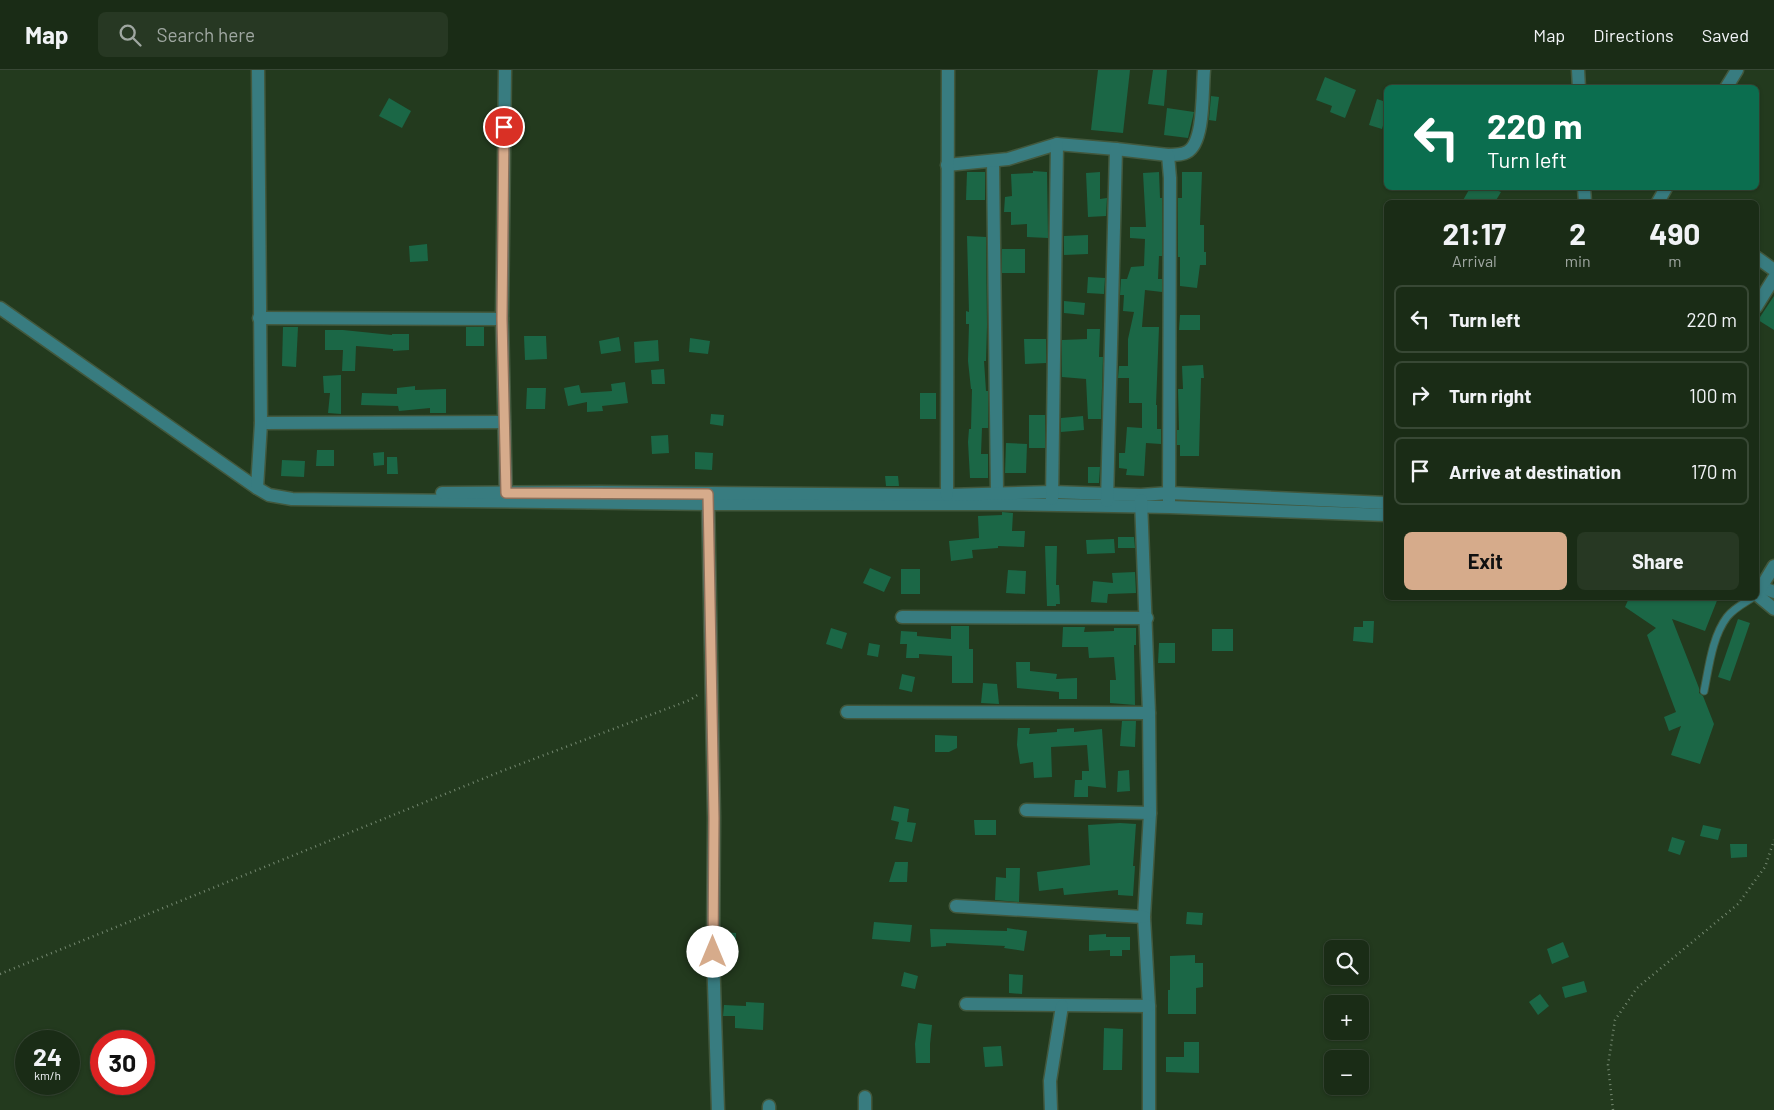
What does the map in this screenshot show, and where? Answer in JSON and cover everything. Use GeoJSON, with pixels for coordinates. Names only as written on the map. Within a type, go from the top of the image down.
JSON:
{"type":"FeatureCollection","features":[{"type":"Feature","properties":{"kind":"street"},"geometry":{"type":"LineString","coordinates":[[257,488],[261,423],[258,70]]}},
{"type":"Feature","properties":{"kind":"street"},"geometry":{"type":"LineString","coordinates":[[505,70],[502,319],[506,498]]}},
{"type":"Feature","properties":{"kind":"street"},"geometry":{"type":"LineString","coordinates":[[947,496],[948,70]]}},
{"type":"Feature","properties":{"kind":"street"},"geometry":{"type":"LineString","coordinates":[[947,165],[993,161],[1023,155],[1057,144],[1168,156],[1186,153],[1195,146],[1200,131],[1204,70]]}},
{"type":"Feature","properties":{"kind":"street"},"geometry":{"type":"LineString","coordinates":[[1578,70],[1579,85]]}},
{"type":"Feature","properties":{"kind":"street"},"geometry":{"type":"LineString","coordinates":[[1728,85],[1737,70]]}},
{"type":"Feature","properties":{"kind":"street"},"geometry":{"type":"LineString","coordinates":[[1051,506],[1057,144]]}},
{"type":"Feature","properties":{"kind":"street"},"geometry":{"type":"LineString","coordinates":[[1107,500],[1116,149]]}},
{"type":"Feature","properties":{"kind":"street"},"geometry":{"type":"LineString","coordinates":[[1168,156],[1170,178],[1169,507]]}},
{"type":"Feature","properties":{"kind":"street"},"geometry":{"type":"LineString","coordinates":[[993,161],[997,493]]}},
{"type":"Feature","properties":{"kind":"street"},"geometry":{"type":"LineString","coordinates":[[1759,259],[1774,270]]}},
{"type":"Feature","properties":{"kind":"street"},"geometry":{"type":"LineString","coordinates":[[1759,302],[1774,278]]}},
{"type":"Feature","properties":{"kind":"street"},"geometry":{"type":"LineString","coordinates":[[0,308],[257,488],[269,495],[282,498],[708,499],[1051,506],[1107,500]]}},
{"type":"Feature","properties":{"kind":"street"},"geometry":{"type":"LineString","coordinates":[[259,318],[502,319]]}},
{"type":"Feature","properties":{"kind":"street"},"geometry":{"type":"LineString","coordinates":[[261,423],[504,422]]}},
{"type":"Feature","properties":{"kind":"street"},"geometry":{"type":"LineString","coordinates":[[708,499],[947,496],[1052,492],[1107,500],[1141,501],[1169,507],[1384,516]]}},
{"type":"Feature","properties":{"kind":"street"},"geometry":{"type":"LineString","coordinates":[[1141,501],[1169,493],[1384,503]]}},
{"type":"Feature","properties":{"kind":"street"},"geometry":{"type":"LineString","coordinates":[[708,499],[714,818],[713,952],[718,1110]]}},
{"type":"Feature","properties":{"kind":"street"},"geometry":{"type":"LineString","coordinates":[[1141,501],[1147,618],[1149,712],[1150,813],[1144,917],[1149,1006],[1150,1110]]}},
{"type":"Feature","properties":{"kind":"street"},"geometry":{"type":"LineString","coordinates":[[1759,588],[1774,566]]}},
{"type":"Feature","properties":{"kind":"street"},"geometry":{"type":"LineString","coordinates":[[1759,591],[1774,592]]}},
{"type":"Feature","properties":{"kind":"street"},"geometry":{"type":"LineString","coordinates":[[1759,593],[1774,608]]}},
{"type":"Feature","properties":{"kind":"street"},"geometry":{"type":"LineString","coordinates":[[902,617],[1147,618]]}},
{"type":"Feature","properties":{"kind":"street"},"geometry":{"type":"LineString","coordinates":[[847,712],[1149,712]]}},
{"type":"Feature","properties":{"kind":"street"},"geometry":{"type":"LineString","coordinates":[[1026,810],[1150,813]]}},
{"type":"Feature","properties":{"kind":"street"},"geometry":{"type":"LineString","coordinates":[[956,906],[1144,917]]}},
{"type":"Feature","properties":{"kind":"street"},"geometry":{"type":"LineString","coordinates":[[966,1004],[1149,1006]]}},
{"type":"Feature","properties":{"kind":"street"},"geometry":{"type":"LineString","coordinates":[[1051,1110],[1050,1081],[1062,1006]]}},
{"type":"Feature","properties":{"kind":"street"},"geometry":{"type":"LineString","coordinates":[[865,1097],[865,1110]]}},
{"type":"Feature","properties":{"kind":"lane"},"geometry":{"type":"LineString","coordinates":[[1704,691],[1710,657],[1720,628],[1728,616],[1749,600]]}},
{"type":"Feature","properties":{"kind":"path"},"geometry":{"type":"LineString","coordinates":[[0,974],[492,775],[690,700],[702,692],[712,678]]}},
{"type":"Feature","properties":{"kind":"path"},"geometry":{"type":"LineString","coordinates":[[1613,1110],[1608,1065],[1615,1020],[1637,988],[1738,904],[1765,867],[1774,840]]}},
{"type":"Feature","properties":{"kind":"building"},"geometry":{"type":"Polygon","coordinates":[[[1098,70],[1130,70],[1123,133],[1091,130],[1098,70]]]}},
{"type":"Feature","properties":{"kind":"building"},"geometry":{"type":"Polygon","coordinates":[[[1153,70],[1167,70],[1164,106],[1148,104],[1153,70]]]}},
{"type":"Feature","properties":{"kind":"building"},"geometry":{"type":"Polygon","coordinates":[[[1325,77],[1356,90],[1345,118],[1330,112],[1332,106],[1316,100],[1325,77]]]}},
{"type":"Feature","properties":{"kind":"building"},"geometry":{"type":"Polygon","coordinates":[[[1211,96],[1219,97],[1216,121],[1209,120],[1211,96]]]}},
{"type":"Feature","properties":{"kind":"building"},"geometry":{"type":"Polygon","coordinates":[[[389,98],[411,111],[402,128],[379,116],[389,98]]]}},
{"type":"Feature","properties":{"kind":"building"},"geometry":{"type":"Polygon","coordinates":[[[1377,99],[1384,101],[1382,129],[1369,125],[1377,99]]]}},
{"type":"Feature","properties":{"kind":"building"},"geometry":{"type":"Polygon","coordinates":[[[1167,108],[1194,112],[1188,138],[1164,135],[1167,108]]]}},
{"type":"Feature","properties":{"kind":"building"},"geometry":{"type":"Polygon","coordinates":[[[1033,171],[1047,172],[1048,238],[1027,237],[1027,224],[1011,225],[1011,212],[1004,212],[1005,197],[1012,196],[1011,174],[1033,173],[1033,171]]]}},
{"type":"Feature","properties":{"kind":"building"},"geometry":{"type":"Polygon","coordinates":[[[967,172],[985,172],[985,200],[966,200],[967,172]]]}},
{"type":"Feature","properties":{"kind":"building"},"geometry":{"type":"Polygon","coordinates":[[[1100,172],[1100,199],[1107,198],[1106,216],[1088,217],[1086,173],[1100,172]]]}},
{"type":"Feature","properties":{"kind":"building"},"geometry":{"type":"Polygon","coordinates":[[[1159,172],[1160,198],[1162,198],[1162,256],[1159,256],[1158,279],[1162,279],[1162,292],[1145,290],[1142,327],[1159,327],[1156,405],[1157,429],[1161,429],[1161,444],[1146,443],[1144,476],[1126,475],[1127,469],[1119,468],[1119,453],[1125,453],[1127,427],[1142,428],[1142,403],[1129,403],[1129,378],[1118,378],[1119,366],[1128,366],[1128,339],[1134,312],[1123,311],[1124,295],[1120,295],[1121,279],[1127,279],[1131,267],[1144,266],[1145,239],[1130,238],[1130,227],[1146,227],[1143,173],[1159,172]]]}},
{"type":"Feature","properties":{"kind":"building"},"geometry":{"type":"Polygon","coordinates":[[[1182,172],[1202,172],[1200,225],[1204,225],[1206,265],[1200,265],[1197,288],[1180,286],[1178,198],[1182,198],[1182,172]]]}},
{"type":"Feature","properties":{"kind":"building"},"geometry":{"type":"Polygon","coordinates":[[[1469,190],[1496,190],[1501,192],[1496,200],[1463,200],[1469,190]]]}},
{"type":"Feature","properties":{"kind":"building"},"geometry":{"type":"Polygon","coordinates":[[[1088,235],[1088,254],[1064,255],[1064,236],[1088,235]]]}},
{"type":"Feature","properties":{"kind":"building"},"geometry":{"type":"Polygon","coordinates":[[[967,236],[986,237],[987,325],[986,361],[984,361],[986,391],[988,391],[988,428],[982,428],[981,454],[988,454],[988,478],[970,478],[968,442],[969,429],[971,429],[972,389],[968,361],[969,324],[966,324],[966,311],[969,312],[967,236]]]}},
{"type":"Feature","properties":{"kind":"building"},"geometry":{"type":"Polygon","coordinates":[[[427,244],[428,261],[410,262],[409,246],[427,244]]]}},
{"type":"Feature","properties":{"kind":"building"},"geometry":{"type":"Polygon","coordinates":[[[1002,249],[1025,249],[1025,273],[1002,273],[1002,249]]]}},
{"type":"Feature","properties":{"kind":"building"},"geometry":{"type":"Polygon","coordinates":[[[1088,277],[1105,278],[1104,294],[1087,293],[1088,277]]]}},
{"type":"Feature","properties":{"kind":"building"},"geometry":{"type":"Polygon","coordinates":[[[1774,296],[1774,330],[1759,321],[1774,296]]]}},
{"type":"Feature","properties":{"kind":"building"},"geometry":{"type":"Polygon","coordinates":[[[1064,301],[1085,303],[1084,315],[1064,313],[1064,301]]]}},
{"type":"Feature","properties":{"kind":"building"},"geometry":{"type":"Polygon","coordinates":[[[1180,315],[1200,315],[1200,330],[1179,330],[1180,315]]]}},
{"type":"Feature","properties":{"kind":"building"},"geometry":{"type":"Polygon","coordinates":[[[283,327],[298,327],[296,367],[282,366],[283,327]]]}},
{"type":"Feature","properties":{"kind":"building"},"geometry":{"type":"Polygon","coordinates":[[[466,327],[484,327],[484,346],[466,346],[466,327]]]}},
{"type":"Feature","properties":{"kind":"building"},"geometry":{"type":"Polygon","coordinates":[[[1087,329],[1100,329],[1099,357],[1103,357],[1101,419],[1088,419],[1086,379],[1062,377],[1062,340],[1087,339],[1087,329]]]}},
{"type":"Feature","properties":{"kind":"building"},"geometry":{"type":"Polygon","coordinates":[[[325,330],[392,335],[409,334],[409,350],[393,351],[393,349],[356,346],[355,371],[342,371],[343,350],[325,350],[325,330]]]}},
{"type":"Feature","properties":{"kind":"building"},"geometry":{"type":"Polygon","coordinates":[[[524,336],[546,336],[547,359],[525,360],[524,336]]]}},
{"type":"Feature","properties":{"kind":"building"},"geometry":{"type":"Polygon","coordinates":[[[619,337],[621,351],[601,354],[599,341],[619,337]]]}},
{"type":"Feature","properties":{"kind":"building"},"geometry":{"type":"Polygon","coordinates":[[[690,338],[710,341],[708,354],[689,352],[690,338]]]}},
{"type":"Feature","properties":{"kind":"building"},"geometry":{"type":"Polygon","coordinates":[[[1024,339],[1046,339],[1046,363],[1025,364],[1024,339]]]}},
{"type":"Feature","properties":{"kind":"building"},"geometry":{"type":"Polygon","coordinates":[[[658,340],[659,361],[635,363],[634,342],[658,340]]]}},
{"type":"Feature","properties":{"kind":"building"},"geometry":{"type":"Polygon","coordinates":[[[1203,365],[1204,378],[1201,378],[1199,456],[1180,456],[1180,445],[1177,445],[1177,430],[1179,430],[1178,389],[1183,389],[1182,366],[1203,365]]]}},
{"type":"Feature","properties":{"kind":"building"},"geometry":{"type":"Polygon","coordinates":[[[664,369],[665,384],[652,384],[651,370],[664,369]]]}},
{"type":"Feature","properties":{"kind":"building"},"geometry":{"type":"Polygon","coordinates":[[[341,375],[341,414],[328,413],[330,393],[324,393],[323,376],[341,375]]]}},
{"type":"Feature","properties":{"kind":"building"},"geometry":{"type":"Polygon","coordinates":[[[625,382],[628,403],[602,406],[603,411],[587,412],[587,402],[568,406],[564,388],[579,385],[581,393],[612,391],[611,384],[625,382]]]}},
{"type":"Feature","properties":{"kind":"building"},"geometry":{"type":"Polygon","coordinates":[[[415,386],[415,390],[446,389],[446,413],[430,413],[430,408],[399,411],[398,406],[361,405],[362,393],[397,394],[397,388],[415,386]]]}},
{"type":"Feature","properties":{"kind":"building"},"geometry":{"type":"Polygon","coordinates":[[[527,388],[546,388],[545,409],[526,409],[527,388]]]}},
{"type":"Feature","properties":{"kind":"building"},"geometry":{"type":"Polygon","coordinates":[[[920,393],[936,393],[936,419],[920,419],[920,393]]]}},
{"type":"Feature","properties":{"kind":"building"},"geometry":{"type":"Polygon","coordinates":[[[711,414],[724,415],[723,426],[710,424],[711,414]]]}},
{"type":"Feature","properties":{"kind":"building"},"geometry":{"type":"Polygon","coordinates":[[[1029,415],[1045,415],[1045,448],[1029,448],[1029,415]]]}},
{"type":"Feature","properties":{"kind":"building"},"geometry":{"type":"Polygon","coordinates":[[[1083,416],[1084,430],[1061,432],[1061,418],[1083,416]]]}},
{"type":"Feature","properties":{"kind":"building"},"geometry":{"type":"Polygon","coordinates":[[[668,435],[669,453],[652,454],[651,436],[668,435]]]}},
{"type":"Feature","properties":{"kind":"building"},"geometry":{"type":"Polygon","coordinates":[[[1006,443],[1027,444],[1026,473],[1005,473],[1006,443]]]}},
{"type":"Feature","properties":{"kind":"building"},"geometry":{"type":"Polygon","coordinates":[[[317,450],[334,450],[334,466],[316,466],[317,450]]]}},
{"type":"Feature","properties":{"kind":"building"},"geometry":{"type":"Polygon","coordinates":[[[384,452],[384,465],[374,466],[373,453],[384,452]]]}},
{"type":"Feature","properties":{"kind":"building"},"geometry":{"type":"Polygon","coordinates":[[[695,452],[713,453],[712,470],[695,469],[695,452]]]}},
{"type":"Feature","properties":{"kind":"building"},"geometry":{"type":"Polygon","coordinates":[[[387,457],[397,457],[398,474],[387,474],[387,457]]]}},
{"type":"Feature","properties":{"kind":"building"},"geometry":{"type":"Polygon","coordinates":[[[282,460],[305,461],[304,477],[281,476],[282,460]]]}},
{"type":"Feature","properties":{"kind":"building"},"geometry":{"type":"Polygon","coordinates":[[[1088,467],[1100,467],[1099,483],[1088,483],[1088,467]]]}},
{"type":"Feature","properties":{"kind":"building"},"geometry":{"type":"Polygon","coordinates":[[[885,476],[898,476],[899,486],[886,486],[885,476]]]}},
{"type":"Feature","properties":{"kind":"building"},"geometry":{"type":"Polygon","coordinates":[[[1002,512],[1013,513],[1012,531],[1025,531],[1024,547],[998,546],[998,548],[972,550],[973,558],[951,561],[949,541],[979,538],[978,516],[1002,515],[1002,512]]]}},
{"type":"Feature","properties":{"kind":"building"},"geometry":{"type":"Polygon","coordinates":[[[1118,537],[1134,537],[1135,548],[1118,548],[1118,537]]]}},
{"type":"Feature","properties":{"kind":"building"},"geometry":{"type":"Polygon","coordinates":[[[1114,539],[1115,553],[1087,554],[1086,540],[1114,539]]]}},
{"type":"Feature","properties":{"kind":"building"},"geometry":{"type":"Polygon","coordinates":[[[1045,546],[1057,546],[1056,585],[1059,585],[1060,604],[1056,604],[1056,606],[1047,606],[1045,546]]]}},
{"type":"Feature","properties":{"kind":"building"},"geometry":{"type":"Polygon","coordinates":[[[870,568],[891,577],[884,592],[863,583],[870,568]]]}},
{"type":"Feature","properties":{"kind":"building"},"geometry":{"type":"Polygon","coordinates":[[[901,569],[920,569],[920,594],[901,594],[901,569]]]}},
{"type":"Feature","properties":{"kind":"building"},"geometry":{"type":"Polygon","coordinates":[[[1008,570],[1026,571],[1025,594],[1006,593],[1008,570]]]}},
{"type":"Feature","properties":{"kind":"building"},"geometry":{"type":"Polygon","coordinates":[[[1135,572],[1136,593],[1108,594],[1107,603],[1091,602],[1093,581],[1113,583],[1112,573],[1135,572]]]}},
{"type":"Feature","properties":{"kind":"building"},"geometry":{"type":"Polygon","coordinates":[[[1628,600],[1717,600],[1705,631],[1672,619],[1699,688],[1699,693],[1703,696],[1714,724],[1700,764],[1671,755],[1681,726],[1669,731],[1664,717],[1676,712],[1647,635],[1656,628],[1625,607],[1628,600]]]}},
{"type":"Feature","properties":{"kind":"building"},"geometry":{"type":"Polygon","coordinates":[[[1738,619],[1750,623],[1730,681],[1718,677],[1738,619]]]}},
{"type":"Feature","properties":{"kind":"building"},"geometry":{"type":"Polygon","coordinates":[[[1363,621],[1374,621],[1373,643],[1353,641],[1354,627],[1363,627],[1363,621]]]}},
{"type":"Feature","properties":{"kind":"building"},"geometry":{"type":"Polygon","coordinates":[[[951,626],[969,626],[969,649],[973,649],[973,683],[952,683],[952,656],[919,654],[919,658],[906,658],[907,644],[900,644],[901,631],[917,632],[917,636],[951,639],[951,626]]]}},
{"type":"Feature","properties":{"kind":"building"},"geometry":{"type":"Polygon","coordinates":[[[1063,627],[1085,627],[1084,632],[1114,631],[1114,628],[1136,628],[1136,645],[1134,645],[1135,705],[1110,703],[1110,680],[1116,680],[1114,657],[1089,658],[1088,647],[1062,647],[1063,627]]]}},
{"type":"Feature","properties":{"kind":"building"},"geometry":{"type":"Polygon","coordinates":[[[831,628],[847,633],[842,649],[826,644],[831,628]]]}},
{"type":"Feature","properties":{"kind":"building"},"geometry":{"type":"Polygon","coordinates":[[[1212,629],[1233,629],[1233,651],[1212,651],[1212,629]]]}},
{"type":"Feature","properties":{"kind":"building"},"geometry":{"type":"Polygon","coordinates":[[[869,643],[880,645],[878,657],[867,655],[869,643]]]}},
{"type":"Feature","properties":{"kind":"building"},"geometry":{"type":"Polygon","coordinates":[[[1159,643],[1175,643],[1175,663],[1158,663],[1159,643]]]}},
{"type":"Feature","properties":{"kind":"building"},"geometry":{"type":"Polygon","coordinates":[[[1016,662],[1030,662],[1030,671],[1057,674],[1056,679],[1077,678],[1077,699],[1059,699],[1059,692],[1017,688],[1016,662]]]}},
{"type":"Feature","properties":{"kind":"building"},"geometry":{"type":"Polygon","coordinates":[[[902,674],[915,677],[912,692],[899,689],[902,674]]]}},
{"type":"Feature","properties":{"kind":"building"},"geometry":{"type":"Polygon","coordinates":[[[983,683],[997,684],[999,704],[981,703],[983,683]]]}},
{"type":"Feature","properties":{"kind":"building"},"geometry":{"type":"Polygon","coordinates":[[[1122,721],[1136,721],[1135,747],[1120,746],[1122,721]]]}},
{"type":"Feature","properties":{"kind":"building"},"geometry":{"type":"Polygon","coordinates":[[[1018,728],[1030,728],[1029,734],[1057,732],[1057,729],[1074,728],[1074,732],[1102,729],[1106,788],[1088,786],[1088,797],[1074,797],[1075,780],[1082,780],[1082,771],[1089,771],[1087,745],[1051,747],[1052,777],[1034,778],[1033,762],[1020,764],[1017,745],[1018,728]]]}},
{"type":"Feature","properties":{"kind":"building"},"geometry":{"type":"Polygon","coordinates":[[[935,735],[957,736],[957,748],[949,752],[935,752],[935,735]]]}},
{"type":"Feature","properties":{"kind":"building"},"geometry":{"type":"Polygon","coordinates":[[[1129,770],[1130,791],[1117,792],[1118,771],[1129,770]]]}},
{"type":"Feature","properties":{"kind":"building"},"geometry":{"type":"Polygon","coordinates":[[[894,806],[909,809],[907,822],[916,823],[912,842],[895,839],[899,822],[891,820],[894,806]]]}},
{"type":"Feature","properties":{"kind":"building"},"geometry":{"type":"Polygon","coordinates":[[[974,820],[996,820],[996,835],[975,835],[974,820]]]}},
{"type":"Feature","properties":{"kind":"building"},"geometry":{"type":"Polygon","coordinates":[[[1136,824],[1133,896],[1118,895],[1118,890],[1064,895],[1063,888],[1039,891],[1037,872],[1090,865],[1088,825],[1136,824]]]}},
{"type":"Feature","properties":{"kind":"building"},"geometry":{"type":"Polygon","coordinates":[[[1703,825],[1721,829],[1718,840],[1700,836],[1703,825]]]}},
{"type":"Feature","properties":{"kind":"building"},"geometry":{"type":"Polygon","coordinates":[[[1672,837],[1685,841],[1680,855],[1668,851],[1672,837]]]}},
{"type":"Feature","properties":{"kind":"building"},"geometry":{"type":"Polygon","coordinates":[[[1730,844],[1747,844],[1747,857],[1731,858],[1730,844]]]}},
{"type":"Feature","properties":{"kind":"building"},"geometry":{"type":"Polygon","coordinates":[[[895,862],[908,862],[907,882],[889,882],[895,862]]]}},
{"type":"Feature","properties":{"kind":"building"},"geometry":{"type":"Polygon","coordinates":[[[1006,868],[1020,868],[1019,902],[995,900],[996,877],[1006,878],[1006,868]]]}},
{"type":"Feature","properties":{"kind":"building"},"geometry":{"type":"Polygon","coordinates":[[[1187,912],[1203,913],[1202,925],[1186,924],[1187,912]]]}},
{"type":"Feature","properties":{"kind":"building"},"geometry":{"type":"Polygon","coordinates":[[[874,922],[912,925],[910,942],[872,939],[874,922]]]}},
{"type":"Feature","properties":{"kind":"building"},"geometry":{"type":"Polygon","coordinates":[[[1007,928],[1027,931],[1024,951],[1004,948],[1005,946],[946,943],[946,946],[931,947],[930,929],[1007,931],[1007,928]]]}},
{"type":"Feature","properties":{"kind":"building"},"geometry":{"type":"Polygon","coordinates":[[[721,932],[736,933],[736,959],[721,959],[721,932]]]}},
{"type":"Feature","properties":{"kind":"building"},"geometry":{"type":"Polygon","coordinates":[[[1106,934],[1106,937],[1130,937],[1130,950],[1122,950],[1122,956],[1110,956],[1110,950],[1089,951],[1089,935],[1106,934]]]}},
{"type":"Feature","properties":{"kind":"building"},"geometry":{"type":"Polygon","coordinates":[[[1563,942],[1569,957],[1552,964],[1547,949],[1563,942]]]}},
{"type":"Feature","properties":{"kind":"building"},"geometry":{"type":"Polygon","coordinates":[[[1195,955],[1195,963],[1203,963],[1203,987],[1196,988],[1196,1014],[1168,1014],[1170,956],[1195,955]]]}},
{"type":"Feature","properties":{"kind":"building"},"geometry":{"type":"Polygon","coordinates":[[[904,972],[918,976],[915,989],[901,986],[904,972]]]}},
{"type":"Feature","properties":{"kind":"building"},"geometry":{"type":"Polygon","coordinates":[[[1009,974],[1023,975],[1022,994],[1009,993],[1009,974]]]}},
{"type":"Feature","properties":{"kind":"building"},"geometry":{"type":"Polygon","coordinates":[[[1584,981],[1587,992],[1565,998],[1562,987],[1584,981]]]}},
{"type":"Feature","properties":{"kind":"building"},"geometry":{"type":"Polygon","coordinates":[[[1540,994],[1549,1006],[1538,1015],[1529,1002],[1540,994]]]}},
{"type":"Feature","properties":{"kind":"building"},"geometry":{"type":"Polygon","coordinates":[[[746,1002],[764,1003],[763,1030],[735,1028],[735,1016],[723,1016],[724,1005],[746,1006],[746,1002]]]}},
{"type":"Feature","properties":{"kind":"building"},"geometry":{"type":"Polygon","coordinates":[[[918,1023],[932,1025],[930,1063],[916,1063],[915,1044],[918,1023]]]}},
{"type":"Feature","properties":{"kind":"building"},"geometry":{"type":"Polygon","coordinates":[[[1104,1028],[1123,1029],[1122,1070],[1103,1070],[1104,1028]]]}},
{"type":"Feature","properties":{"kind":"building"},"geometry":{"type":"Polygon","coordinates":[[[1184,1042],[1199,1042],[1199,1073],[1166,1072],[1166,1057],[1184,1057],[1184,1042]]]}},
{"type":"Feature","properties":{"kind":"building"},"geometry":{"type":"Polygon","coordinates":[[[1001,1046],[1003,1066],[985,1067],[983,1047],[1001,1046]]]}},
{"type":"Feature","properties":{"kind":"route"},"geometry":{"type":"LineString","coordinates":[[504,127],[502,319],[506,493],[708,494],[714,818],[713,952]]}}]}
